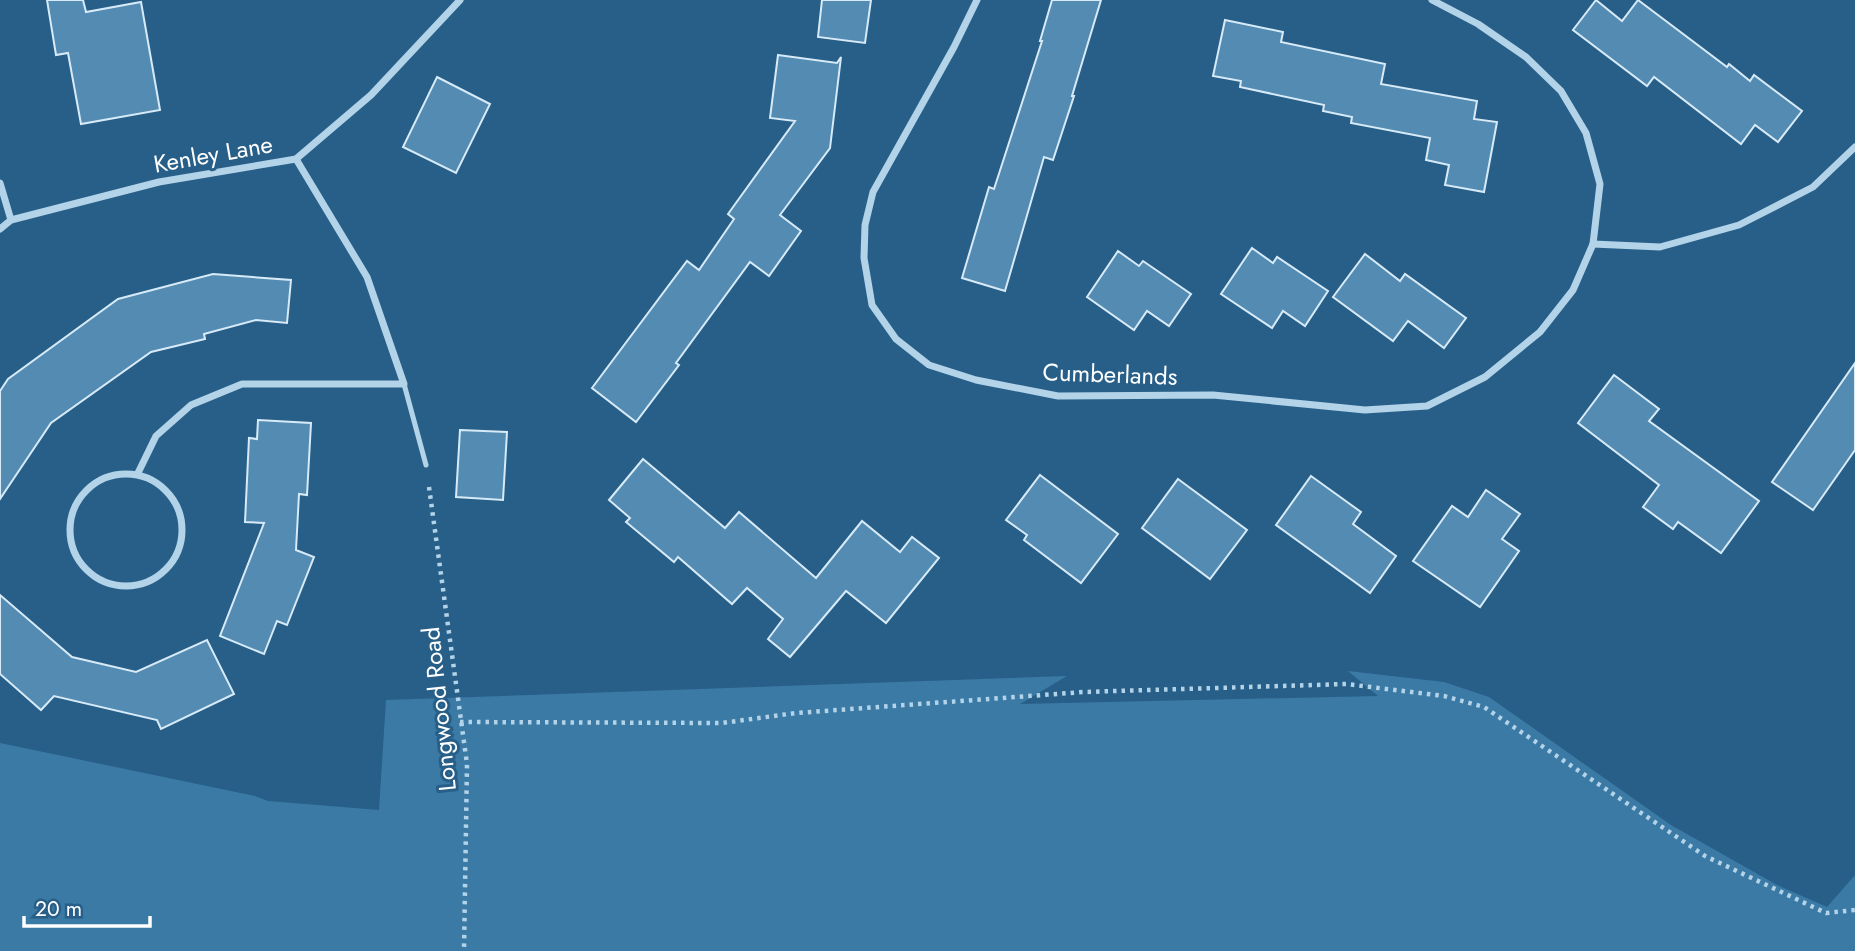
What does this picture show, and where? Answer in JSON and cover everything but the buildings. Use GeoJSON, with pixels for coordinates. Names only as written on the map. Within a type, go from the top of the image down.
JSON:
{"type":"FeatureCollection","features":[{"type":"Feature","properties":{"kind":"street","name":"Kenley Lane"},"geometry":{"type":"LineString","coordinates":[[0,229],[11,220],[159,182],[296,159],[371,95],[460,0]]}},
{"type":"Feature","properties":{"kind":"street","name":"Cumberlands"},"geometry":{"type":"LineString","coordinates":[[977,0],[954,47],[873,192],[865,225],[863,258],[872,305],[895,339],[929,365],[976,380],[1058,396],[1213,395],[1365,410],[1427,406],[1485,377],[1540,332],[1573,290],[1593,244],[1600,184],[1586,133],[1562,91],[1527,57],[1478,24],[1432,0]]}},
{"type":"Feature","properties":{"kind":"street"},"geometry":{"type":"LineString","coordinates":[[1593,244],[1660,247],[1739,225],[1814,187],[1855,147]]}},
{"type":"Feature","properties":{"kind":"street"},"geometry":{"type":"LineString","coordinates":[[138,473],[156,436],[191,405],[242,384],[404,384],[368,277],[296,159]]}},
{"type":"Feature","properties":{"kind":"street"},"geometry":{"type":"LineString","coordinates":[[0,183],[11,220]]}},
{"type":"Feature","properties":{"kind":"street"},"geometry":{"type":"LineString","coordinates":[[138,473],[157,481],[178,504],[183,533],[178,552],[168,568],[151,581],[128,587],[105,583],[83,566],[73,550],[69,528],[74,507],[89,486],[113,474],[138,473]]}},
{"type":"Feature","properties":{"kind":"lane"},"geometry":{"type":"LineString","coordinates":[[404,384],[426,465]]}},
{"type":"Feature","properties":{"kind":"path","name":"Longwood Road"},"geometry":{"type":"LineString","coordinates":[[426,465],[467,764],[464,951]]}},
{"type":"Feature","properties":{"kind":"path"},"geometry":{"type":"LineString","coordinates":[[460,722],[722,723],[796,713],[1084,692],[1346,684],[1444,696],[1484,707],[1705,856],[1826,913],[1855,910]]}},
{"type":"Feature","properties":{"kind":"shaded area"},"geometry":{"type":"Polygon","coordinates":[[[1348,671],[1444,682],[1489,697],[1671,825],[1777,885],[1827,907],[1855,875],[1855,951],[0,951],[0,743],[255,796],[268,801],[379,810],[386,700],[1067,676],[1020,704],[1378,696],[1348,671]]]}}]}
